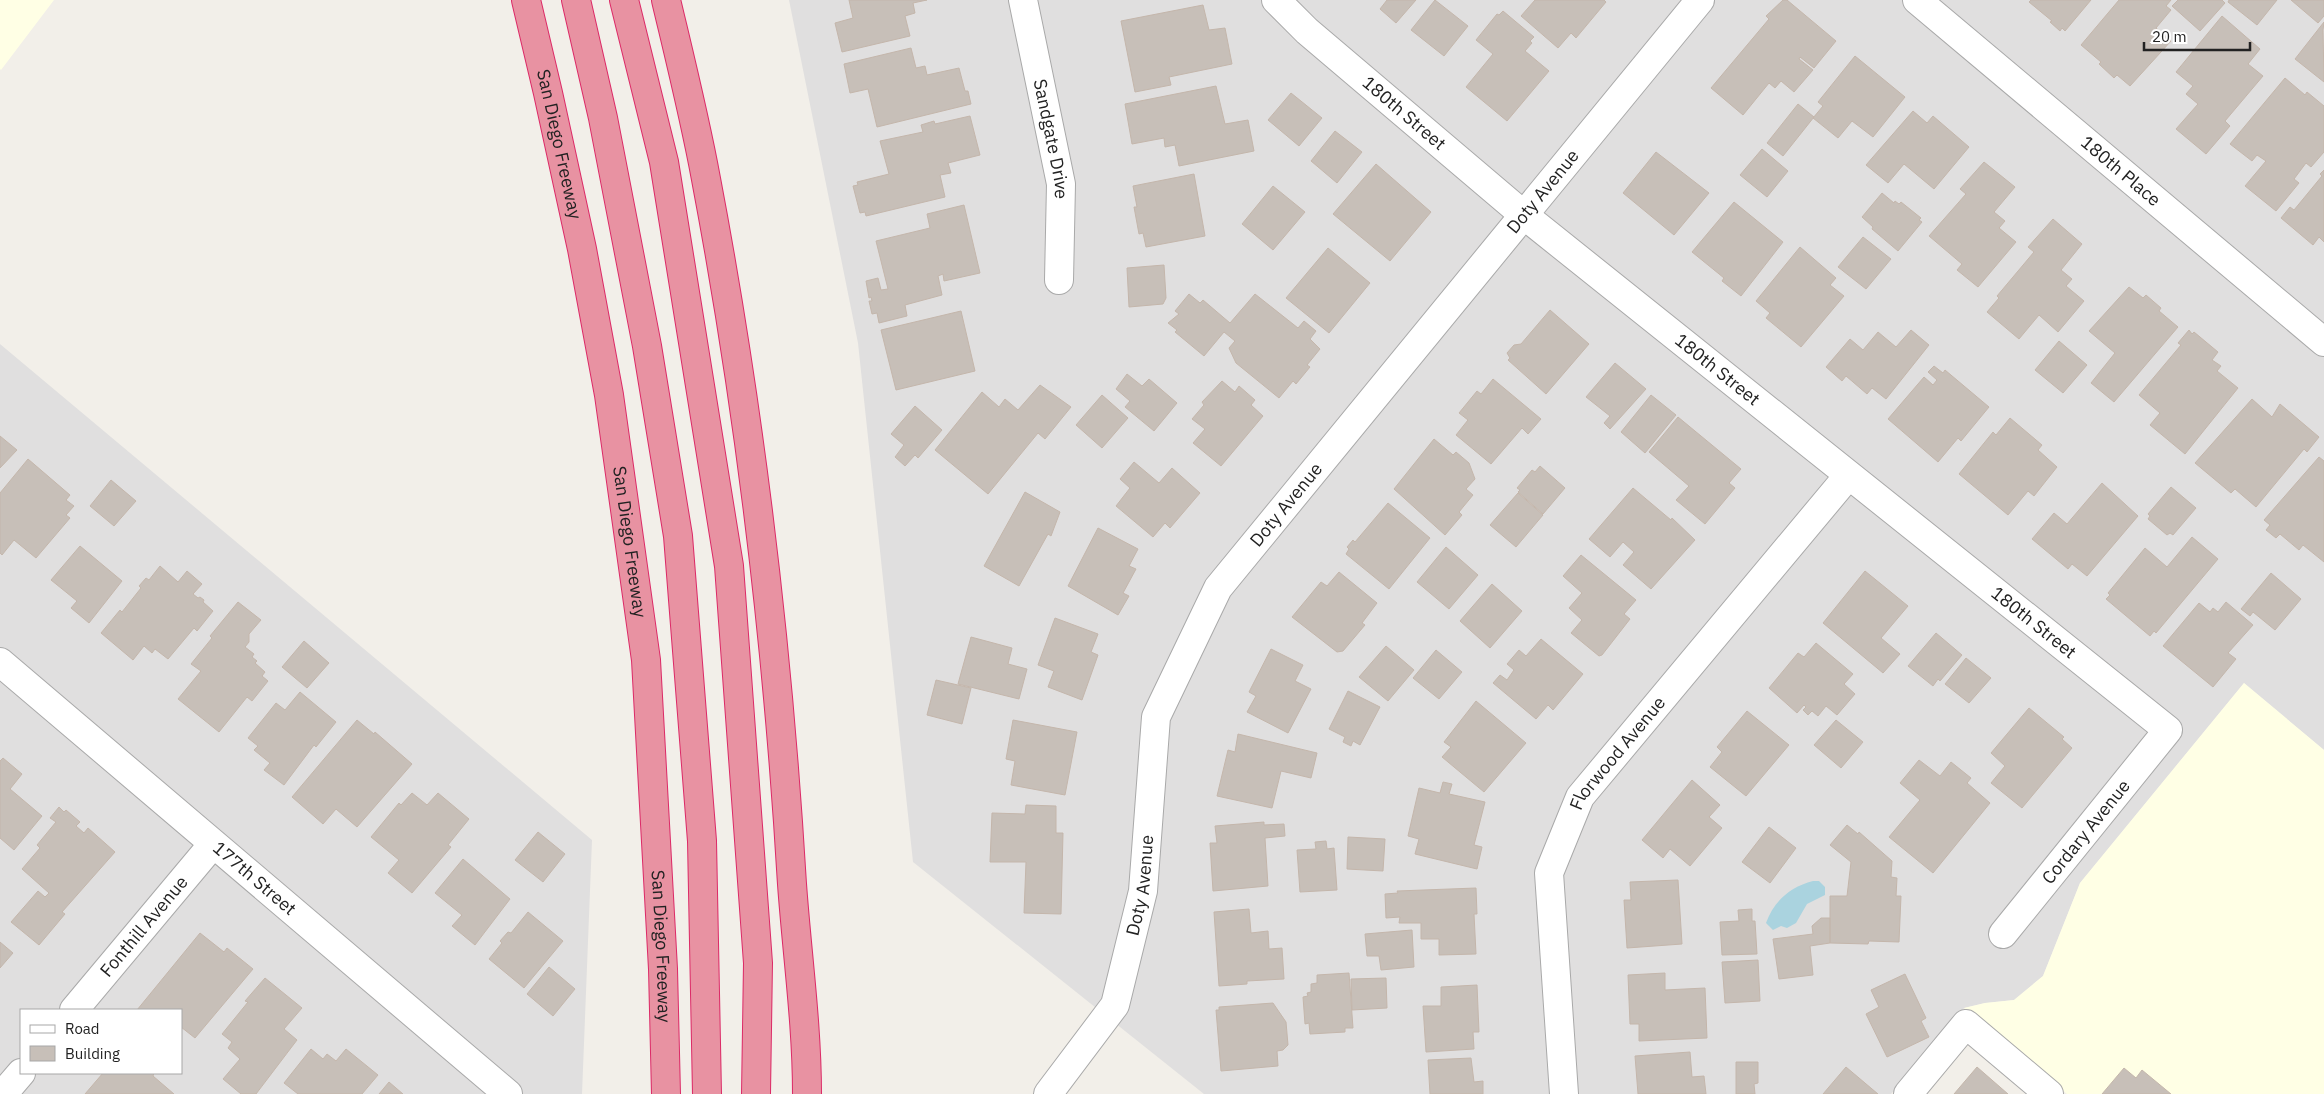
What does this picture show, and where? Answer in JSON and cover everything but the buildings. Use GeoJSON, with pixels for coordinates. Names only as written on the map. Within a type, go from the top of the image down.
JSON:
{"type":"FeatureCollection","features":[{"type":"Feature","properties":{"kind":"highway","name":"San Diego Freeway"},"geometry":{"type":"LineString","coordinates":[[526,0],[580,240],[607,385],[646,660],[663,969],[666,1094]]}},
{"type":"Feature","properties":{"kind":"highway"},"geometry":{"type":"LineString","coordinates":[[576,0],[603,118],[645,336],[678,536],[702,841],[707,1094]]}},
{"type":"Feature","properties":{"kind":"highway"},"geometry":{"type":"LineString","coordinates":[[624,0],[664,162],[729,566],[758,963],[756,1094]]}},
{"type":"Feature","properties":{"kind":"highway"},"geometry":{"type":"LineString","coordinates":[[666,0],[706,177],[735,348],[760,536],[776,667],[807,1068],[807,1094]]}},
{"type":"Feature","properties":{"kind":"street","name":"Sandgate Drive"},"geometry":{"type":"LineString","coordinates":[[1023,0],[1061,184],[1059,280]]}},
{"type":"Feature","properties":{"kind":"street","name":"180th Street"},"geometry":{"type":"LineString","coordinates":[[1276,0],[1307,31],[1525,216],[2168,730]]}},
{"type":"Feature","properties":{"kind":"street","name":"Doty Avenue"},"geometry":{"type":"LineString","coordinates":[[1048,1094],[1115,1005],[1143,891],[1156,717],[1218,588],[1525,216],[1700,0]]}},
{"type":"Feature","properties":{"kind":"street","name":"180th Place"},"geometry":{"type":"LineString","coordinates":[[1917,0],[2324,342]]}},
{"type":"Feature","properties":{"kind":"street","name":"Florwood Avenue"},"geometry":{"type":"LineString","coordinates":[[1564,1094],[1549,873],[1580,797],[1848,476]]}},
{"type":"Feature","properties":{"kind":"street","name":"177th Street"},"geometry":{"type":"LineString","coordinates":[[0,662],[508,1094]]}},
{"type":"Feature","properties":{"kind":"street","name":"Cordary Avenue"},"geometry":{"type":"LineString","coordinates":[[2003,934],[2168,730]]}},
{"type":"Feature","properties":{"kind":"street","name":"Fonthill Avenue"},"geometry":{"type":"LineString","coordinates":[[75,1009],[214,844]]}},
{"type":"Feature","properties":{"kind":"street"},"geometry":{"type":"LineString","coordinates":[[1908,1094],[1966,1024],[2049,1094]]}},
{"type":"Feature","properties":{"kind":"street"},"geometry":{"type":"LineString","coordinates":[[3,1094],[20,1074]]}},
{"type":"Feature","properties":{"kind":"shaded area"},"geometry":{"type":"Polygon","coordinates":[[[0,0],[54,0],[1,70],[0,69],[0,0]]]}},
{"type":"Feature","properties":{"kind":"shaded area"},"geometry":{"type":"Polygon","coordinates":[[[789,0],[2324,0],[2324,750],[2244,683],[2080,883],[2043,976],[2014,1000],[1985,1003],[1964,1008],[1891,1094],[1204,1094],[913,862],[858,343],[789,0]]]}},
{"type":"Feature","properties":{"kind":"shaded area"},"geometry":{"type":"Polygon","coordinates":[[[0,344],[592,840],[582,1094],[0,1094],[0,344]]]}},
{"type":"Feature","properties":{"kind":"shaded area"},"geometry":{"type":"Polygon","coordinates":[[[2244,683],[2324,750],[2324,1094],[2067,1094],[1964,1008],[1985,1003],[2014,1000],[2043,976],[2080,883],[2244,683]]]}},
{"type":"Feature","properties":{"kind":"water"},"geometry":{"type":"Polygon","coordinates":[[[1813,881],[1819,881],[1825,887],[1825,895],[1807,904],[1796,923],[1787,928],[1781,926],[1773,930],[1766,923],[1773,908],[1790,891],[1813,881]]]}}]}
